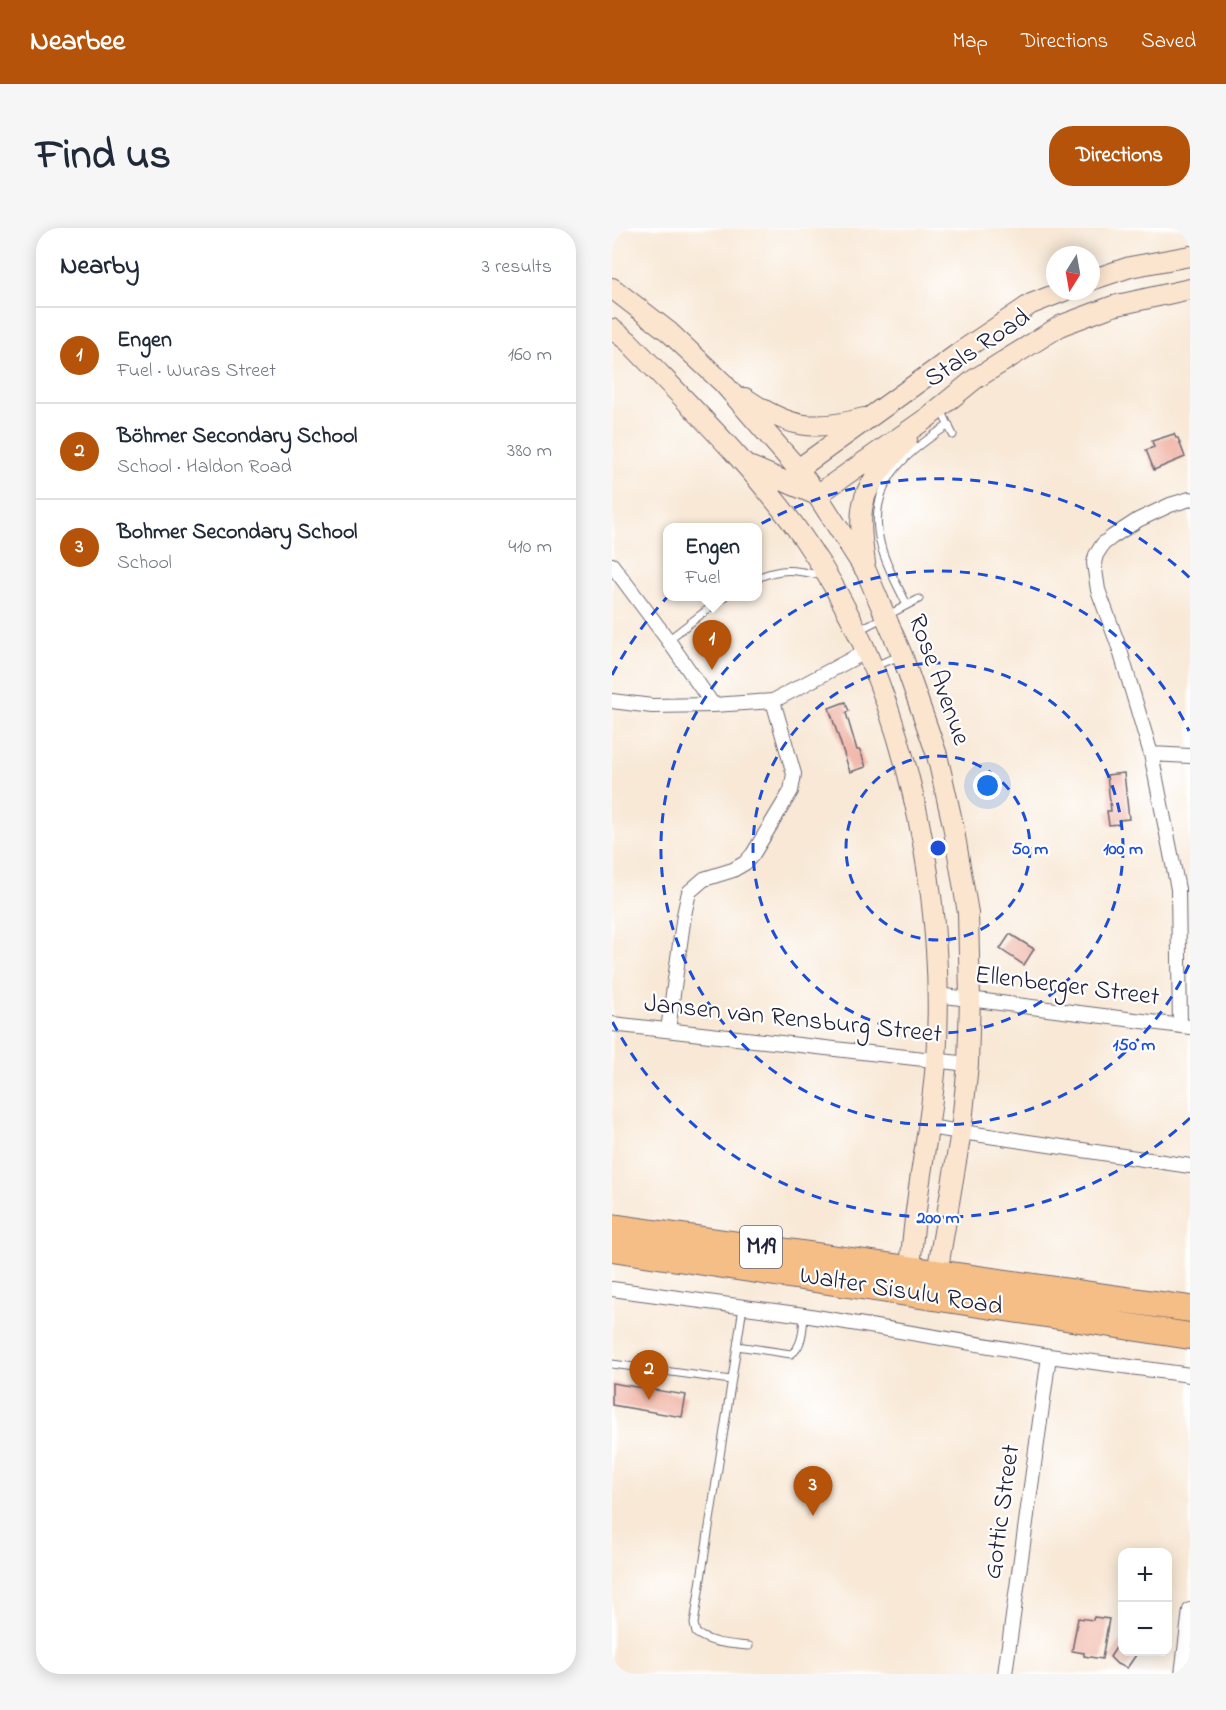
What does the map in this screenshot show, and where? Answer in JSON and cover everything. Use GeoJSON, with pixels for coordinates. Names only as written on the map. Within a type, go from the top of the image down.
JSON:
{"type":"FeatureCollection","features":[{"type":"Feature","properties":{"kind":"highway","name":"Walter Sisulu Road"},"geometry":{"type":"LineString","coordinates":[[612,1227],[728,1254],[922,1283],[1057,1317],[1190,1336]]}},
{"type":"Feature","properties":{"kind":"highway","name":"Walter Sisulu Road"},"geometry":{"type":"LineString","coordinates":[[612,1248],[728,1254]]}},
{"type":"Feature","properties":{"kind":"highway","name":"Walter Sisulu Road"},"geometry":{"type":"LineString","coordinates":[[922,1283],[1062,1290],[1190,1309]]}},
{"type":"Feature","properties":{"kind":"highway"},"geometry":{"type":"LineString","coordinates":[[1057,1317],[1062,1290]]}},
{"type":"Feature","properties":{"kind":"street"},"geometry":{"type":"LineString","coordinates":[[1100,277],[1130,267],[1190,256]]}},
{"type":"Feature","properties":{"kind":"street"},"geometry":{"type":"LineString","coordinates":[[1130,267],[1139,300]]}},
{"type":"Feature","properties":{"kind":"street","name":"Rose Avenue"},"geometry":{"type":"LineString","coordinates":[[612,288],[669,332],[723,383],[796,478],[817,495],[866,571],[902,655],[937,755],[953,825],[968,913],[970,998],[968,1064],[961,1132],[922,1283]]}},
{"type":"Feature","properties":{"kind":"street","name":"Stals Road"},"geometry":{"type":"LineString","coordinates":[[817,495],[933,413],[975,379],[1062,325],[1113,306],[1190,289]]}},
{"type":"Feature","properties":{"kind":"street","name":"Stals Road"},"geometry":{"type":"LineString","coordinates":[[796,478],[876,414],[963,350],[1031,304],[1046,298]]}},
{"type":"Feature","properties":{"kind":"street"},"geometry":{"type":"LineString","coordinates":[[645,314],[634,327],[616,334],[746,464],[804,539],[828,577],[857,631],[899,742],[922,832],[930,877],[937,994],[936,1061],[918,1196],[922,1283]]}},
{"type":"Feature","properties":{"kind":"street"},"geometry":{"type":"LineString","coordinates":[[723,383],[769,414],[799,425],[818,426],[843,423],[876,414]]}},
{"type":"Feature","properties":{"kind":"street"},"geometry":{"type":"LineString","coordinates":[[866,571],[861,522],[864,498],[874,477],[933,413]]}},
{"type":"Feature","properties":{"kind":"street"},"geometry":{"type":"LineString","coordinates":[[746,464],[796,478],[796,507],[804,539]]}},
{"type":"Feature","properties":{"kind":"street"},"geometry":{"type":"LineString","coordinates":[[1185,1026],[1184,890],[1151,754],[1119,647],[1098,590],[1094,563],[1095,555],[1112,537],[1138,520],[1170,505],[1190,499]]}},
{"type":"Feature","properties":{"kind":"street"},"geometry":{"type":"LineString","coordinates":[[612,565],[713,705]]}},
{"type":"Feature","properties":{"kind":"street"},"geometry":{"type":"LineString","coordinates":[[612,701],[651,706],[773,701],[869,659]]}},
{"type":"Feature","properties":{"kind":"street"},"geometry":{"type":"LineString","coordinates":[[668,1030],[689,892],[704,879],[733,870],[745,862],[758,847],[791,791],[794,774],[773,701]]}},
{"type":"Feature","properties":{"kind":"street"},"geometry":{"type":"LineString","coordinates":[[1151,754],[1190,756]]}},
{"type":"Feature","properties":{"kind":"street","name":"Ellenberger Street"},"geometry":{"type":"LineString","coordinates":[[937,994],[1185,1026]]}},
{"type":"Feature","properties":{"kind":"street","name":"Jansen van Rensburg Street"},"geometry":{"type":"LineString","coordinates":[[612,1024],[968,1064]]}},
{"type":"Feature","properties":{"kind":"street"},"geometry":{"type":"LineString","coordinates":[[928,1127],[1190,1166]]}},
{"type":"Feature","properties":{"kind":"street"},"geometry":{"type":"LineString","coordinates":[[612,1289],[804,1315],[1048,1356],[1190,1375]]}},
{"type":"Feature","properties":{"kind":"street","name":"Gottic Street"},"geometry":{"type":"LineString","coordinates":[[1005,1674],[1048,1356]]}},
{"type":"Feature","properties":{"kind":"street"},"geometry":{"type":"LineString","coordinates":[[1182,1674],[1190,1610]]}},
{"type":"Feature","properties":{"kind":"lane"},"geometry":{"type":"LineString","coordinates":[[933,413],[949,425],[953,435]]}},
{"type":"Feature","properties":{"kind":"lane"},"geometry":{"type":"LineString","coordinates":[[906,605],[881,549],[876,524],[880,502],[889,476],[909,453],[949,425]]}},
{"type":"Feature","properties":{"kind":"lane"},"geometry":{"type":"LineString","coordinates":[[762,576],[775,571],[799,571],[828,577]]}},
{"type":"Feature","properties":{"kind":"lane"},"geometry":{"type":"LineString","coordinates":[[857,631],[918,599]]}},
{"type":"Feature","properties":{"kind":"lane"},"geometry":{"type":"LineString","coordinates":[[668,640],[720,601]]}},
{"type":"Feature","properties":{"kind":"lane"},"geometry":{"type":"LineString","coordinates":[[869,659],[902,655]]}},
{"type":"Feature","properties":{"kind":"lane"},"geometry":{"type":"LineString","coordinates":[[743,1307],[694,1623],[696,1633],[704,1638],[719,1643],[749,1646]]}},
{"type":"Feature","properties":{"kind":"lane"},"geometry":{"type":"LineString","coordinates":[[736,1346],[791,1354],[796,1351],[800,1343],[804,1315]]}},
{"type":"Feature","properties":{"kind":"lane"},"geometry":{"type":"LineString","coordinates":[[612,1364],[731,1380]]}},
{"type":"Feature","properties":{"kind":"building"},"geometry":{"type":"Polygon","coordinates":[[[1174,434],[1178,438],[1185,457],[1154,470],[1146,450],[1154,447],[1152,441],[1174,434]]]}},
{"type":"Feature","properties":{"kind":"building"},"geometry":{"type":"Polygon","coordinates":[[[845,702],[857,750],[860,750],[866,767],[850,772],[829,708],[845,702]]]}},
{"type":"Feature","properties":{"kind":"building"},"geometry":{"type":"Polygon","coordinates":[[[1124,773],[1129,819],[1119,820],[1119,824],[1109,825],[1107,811],[1111,811],[1107,775],[1124,773]]]}},
{"type":"Feature","properties":{"kind":"building"},"geometry":{"type":"Polygon","coordinates":[[[1010,934],[1034,949],[1024,965],[1000,949],[1010,934]]]}},
{"type":"Feature","properties":{"kind":"building"},"geometry":{"type":"Polygon","coordinates":[[[612,1383],[686,1395],[682,1417],[612,1405],[612,1383]]]}},
{"type":"Feature","properties":{"kind":"building"},"geometry":{"type":"Polygon","coordinates":[[[1094,1617],[1109,1619],[1102,1659],[1072,1651],[1078,1618],[1093,1620],[1094,1617]]]}},
{"type":"Feature","properties":{"kind":"building"},"geometry":{"type":"Polygon","coordinates":[[[1118,1644],[1118,1656],[1135,1656],[1127,1668],[1117,1664],[1110,1657],[1118,1644]]]}},
{"type":"Feature","properties":{"kind":"place","name":"Engen"},"geometry":{"type":"Point","coordinates":[712,670]}},
{"type":"Feature","properties":{"kind":"place","name":"Böhmer Secondary School"},"geometry":{"type":"Point","coordinates":[649,1400]}},
{"type":"Feature","properties":{"kind":"place","name":"Bohmer Secondary School"},"geometry":{"type":"Point","coordinates":[813,1516]}}]}
